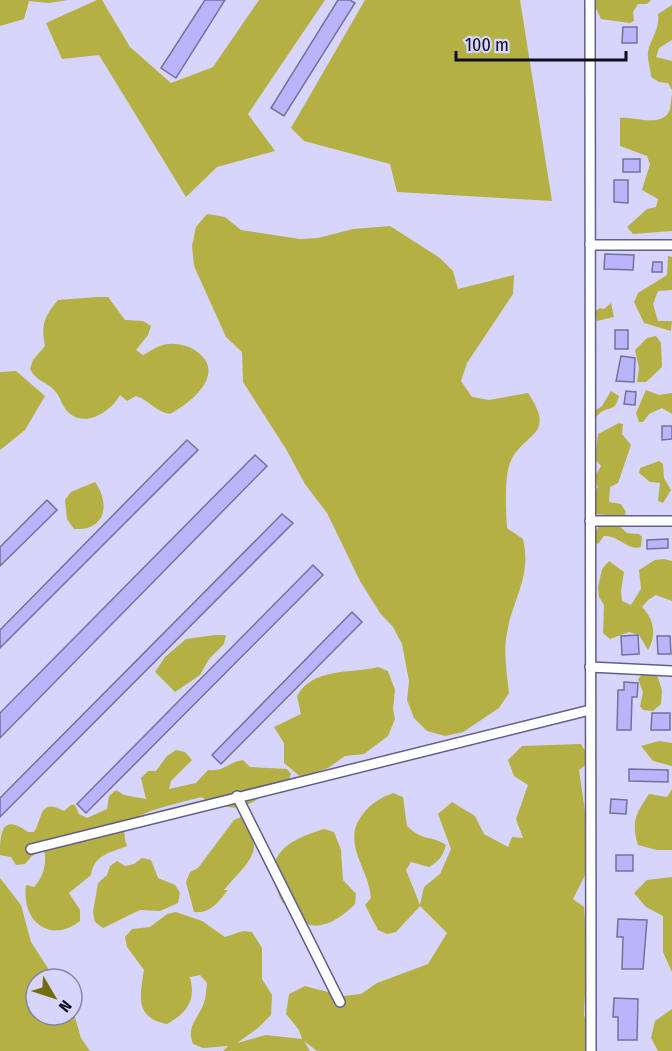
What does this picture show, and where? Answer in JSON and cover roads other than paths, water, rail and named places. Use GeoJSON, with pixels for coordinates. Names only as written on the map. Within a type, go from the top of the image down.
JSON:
{"type":"FeatureCollection","features":[{"type":"Feature","properties":{"kind":"street"},"geometry":{"type":"LineString","coordinates":[[590,0],[591,1051]]}},
{"type":"Feature","properties":{"kind":"street"},"geometry":{"type":"LineString","coordinates":[[590,245],[672,245]]}},
{"type":"Feature","properties":{"kind":"street"},"geometry":{"type":"LineString","coordinates":[[590,521],[672,521]]}},
{"type":"Feature","properties":{"kind":"street"},"geometry":{"type":"LineString","coordinates":[[590,667],[672,671]]}},
{"type":"Feature","properties":{"kind":"street"},"geometry":{"type":"LineString","coordinates":[[31,849],[590,710]]}},
{"type":"Feature","properties":{"kind":"street"},"geometry":{"type":"LineString","coordinates":[[237,796],[340,1002]]}}]}
